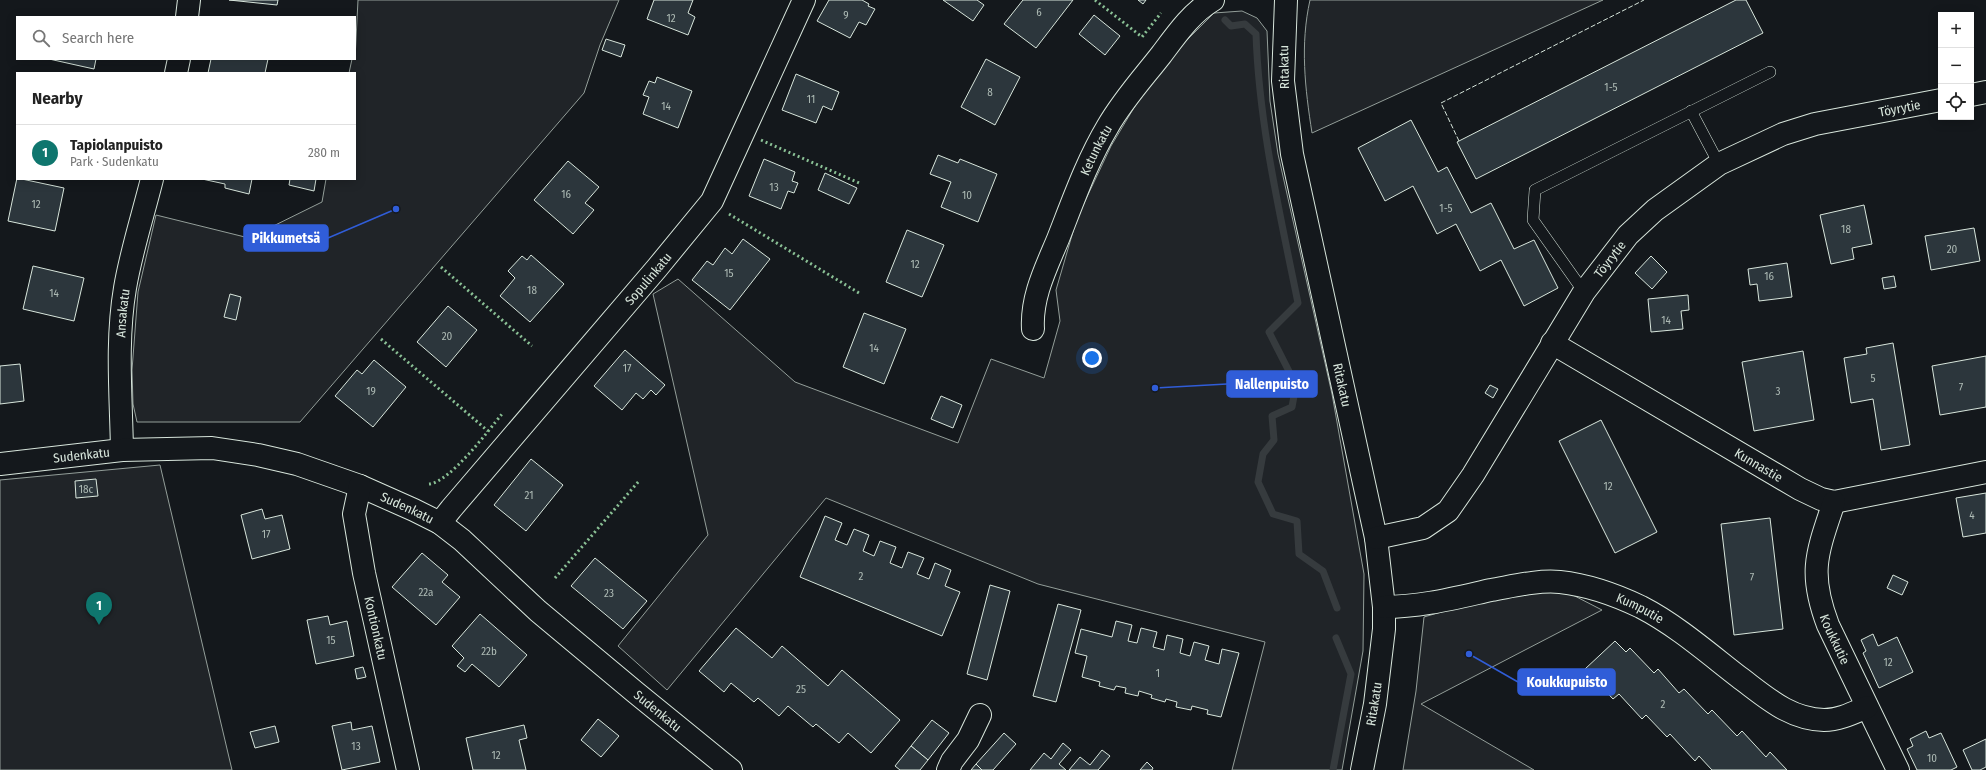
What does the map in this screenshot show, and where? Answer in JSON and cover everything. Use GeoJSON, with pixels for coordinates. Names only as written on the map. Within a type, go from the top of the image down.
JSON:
{"type":"FeatureCollection","features":[{"type":"Feature","properties":{"kind":"street"},"geometry":{"type":"LineString","coordinates":[[187,16],[189,0]]}},
{"type":"Feature","properties":{"kind":"street","name":"Sopulinkatu"},"geometry":{"type":"LineString","coordinates":[[440,523],[450,509],[657,268],[712,201],[804,0]]}},
{"type":"Feature","properties":{"kind":"street","name":"Ketunkatu"},"geometry":{"type":"LineString","coordinates":[[1033,329],[1032,315],[1041,282],[1084,173],[1097,146],[1122,105],[1172,40],[1194,15],[1213,0]]}},
{"type":"Feature","properties":{"kind":"street","name":"Ritakatu"},"geometry":{"type":"LineString","coordinates":[[1286,0],[1283,81],[1292,154],[1376,538],[1384,607],[1384,630],[1375,704],[1362,770]]}},
{"type":"Feature","properties":{"kind":"street"},"geometry":{"type":"LineString","coordinates":[[176,72],[179,60]]}},
{"type":"Feature","properties":{"kind":"street"},"geometry":{"type":"LineString","coordinates":[[1974,94],[1986,92]]}},
{"type":"Feature","properties":{"kind":"street","name":"Töyrytie"},"geometry":{"type":"LineString","coordinates":[[1376,538],[1423,528],[1448,511],[1473,475],[1584,292],[1628,235],[1654,210],[1719,164],[1800,128],[1938,101]]}},
{"type":"Feature","properties":{"kind":"street","name":"Ansakatu"},"geometry":{"type":"LineString","coordinates":[[122,450],[120,389],[121,333],[125,288],[152,180]]}},
{"type":"Feature","properties":{"kind":"street","name":"Kunnastie"},"geometry":{"type":"LineString","coordinates":[[1552,343],[1800,489],[1821,499],[1834,502],[1986,472]]}},
{"type":"Feature","properties":{"kind":"street","name":"Sudenkatu"},"geometry":{"type":"LineString","coordinates":[[0,464],[122,450],[220,449],[297,464],[360,486],[440,523],[462,540],[550,621],[731,770]]}},
{"type":"Feature","properties":{"kind":"street","name":"Kontionkatu"},"geometry":{"type":"LineString","coordinates":[[360,486],[354,514],[363,566],[408,770]]}},
{"type":"Feature","properties":{"kind":"street","name":"Koukkutie"},"geometry":{"type":"LineString","coordinates":[[1834,502],[1816,560],[1815,578],[1820,603],[1828,625],[1898,770]]}},
{"type":"Feature","properties":{"kind":"street","name":"Kumputie"},"geometry":{"type":"LineString","coordinates":[[1384,607],[1413,607],[1527,583],[1560,582],[1588,587],[1616,596],[1642,608],[1693,642],[1771,702],[1790,713],[1808,719],[1826,720],[1846,716],[1867,707]]}},
{"type":"Feature","properties":{"kind":"street"},"geometry":{"type":"LineString","coordinates":[[948,770],[952,761],[968,740],[980,715]]}},
{"type":"Feature","properties":{"kind":"lane"},"geometry":{"type":"LineString","coordinates":[[1584,292],[1533,220],[1535,190],[1770,72]]}},
{"type":"Feature","properties":{"kind":"lane"},"geometry":{"type":"LineString","coordinates":[[1691,111],[1719,164]]}},
{"type":"Feature","properties":{"kind":"shaded area"},"geometry":{"type":"Polygon","coordinates":[[[358,0],[619,0],[600,45],[584,93],[300,422],[137,422],[133,404],[132,370],[138,292],[156,215],[249,238],[322,202],[326,180],[356,180],[356,72],[349,72],[352,60],[356,60],[358,0]]]}},
{"type":"Feature","properties":{"kind":"shaded area"},"geometry":{"type":"Polygon","coordinates":[[[1310,0],[1603,0],[1312,133],[1307,100],[1304,50],[1310,0]]]}},
{"type":"Feature","properties":{"kind":"shaded area"},"geometry":{"type":"Polygon","coordinates":[[[1242,11],[1257,18],[1267,31],[1270,101],[1278,154],[1332,394],[1364,574],[1363,651],[1342,770],[1232,770],[1265,642],[1038,584],[826,498],[667,690],[618,646],[708,535],[653,294],[678,279],[795,382],[958,443],[991,359],[1044,378],[1060,321],[1056,290],[1077,218],[1111,146],[1141,96],[1182,45],[1214,13],[1242,11]]]}},
{"type":"Feature","properties":{"kind":"shaded area"},"geometry":{"type":"Polygon","coordinates":[[[160,465],[232,770],[0,770],[0,480],[160,465]]]}},
{"type":"Feature","properties":{"kind":"shaded area"},"geometry":{"type":"Polygon","coordinates":[[[1565,591],[1602,610],[1421,704],[1534,770],[1403,770],[1416,691],[1424,617],[1492,597],[1526,592],[1565,591]]]}},
{"type":"Feature","properties":{"kind":"building"},"geometry":{"type":"Polygon","coordinates":[[[229,0],[278,0],[277,5],[229,0]]]}},
{"type":"Feature","properties":{"kind":"building"},"geometry":{"type":"Polygon","coordinates":[[[654,0],[693,0],[688,13],[695,17],[688,35],[647,19],[654,0]]]}},
{"type":"Feature","properties":{"kind":"building"},"geometry":{"type":"Polygon","coordinates":[[[829,0],[862,0],[869,4],[868,6],[875,9],[866,25],[859,22],[850,38],[817,21],[829,0]]]}},
{"type":"Feature","properties":{"kind":"building"},"geometry":{"type":"Polygon","coordinates":[[[943,0],[977,0],[984,5],[973,21],[943,0]]]}},
{"type":"Feature","properties":{"kind":"building"},"geometry":{"type":"Polygon","coordinates":[[[1023,0],[1073,0],[1036,48],[1004,24],[1023,0]]]}},
{"type":"Feature","properties":{"kind":"building"},"geometry":{"type":"Polygon","coordinates":[[[1138,0],[1146,0],[1143,4],[1138,0]]]}},
{"type":"Feature","properties":{"kind":"building"},"geometry":{"type":"Polygon","coordinates":[[[1736,0],[1746,0],[1763,33],[1476,179],[1457,142],[1736,0]]]}},
{"type":"Feature","properties":{"kind":"building"},"geometry":{"type":"Polygon","coordinates":[[[1094,15],[1120,36],[1105,55],[1079,34],[1094,15]]]}},
{"type":"Feature","properties":{"kind":"building"},"geometry":{"type":"Polygon","coordinates":[[[606,39],[625,45],[621,57],[602,50],[606,39]]]}},
{"type":"Feature","properties":{"kind":"building"},"geometry":{"type":"Polygon","coordinates":[[[986,59],[1020,77],[995,125],[961,107],[986,59]]]}},
{"type":"Feature","properties":{"kind":"building"},"geometry":{"type":"Polygon","coordinates":[[[54,60],[96,60],[94,69],[54,60]]]}},
{"type":"Feature","properties":{"kind":"building"},"geometry":{"type":"Polygon","coordinates":[[[211,60],[268,60],[265,72],[208,72],[211,60]]]}},
{"type":"Feature","properties":{"kind":"building"},"geometry":{"type":"Polygon","coordinates":[[[796,74],[839,92],[832,110],[823,106],[816,123],[782,110],[796,74]]]}},
{"type":"Feature","properties":{"kind":"building"},"geometry":{"type":"Polygon","coordinates":[[[657,77],[692,91],[678,128],[643,114],[649,97],[643,95],[649,81],[655,83],[657,77]]]}},
{"type":"Feature","properties":{"kind":"building"},"geometry":{"type":"Polygon","coordinates":[[[1411,120],[1438,172],[1447,167],[1471,213],[1491,203],[1514,249],[1534,240],[1558,288],[1524,306],[1501,260],[1480,271],[1456,224],[1437,234],[1413,186],[1385,201],[1358,148],[1411,120]]]}},
{"type":"Feature","properties":{"kind":"building"},"geometry":{"type":"Polygon","coordinates":[[[938,155],[958,163],[960,159],[997,174],[978,222],[941,207],[951,182],[930,174],[938,155]]]}},
{"type":"Feature","properties":{"kind":"building"},"geometry":{"type":"Polygon","coordinates":[[[764,159],[795,172],[792,181],[798,183],[794,193],[788,191],[781,209],[749,196],[764,159]]]}},
{"type":"Feature","properties":{"kind":"building"},"geometry":{"type":"Polygon","coordinates":[[[568,161],[599,187],[585,203],[594,210],[573,234],[534,200],[568,161]]]}},
{"type":"Feature","properties":{"kind":"building"},"geometry":{"type":"Polygon","coordinates":[[[825,173],[857,188],[849,204],[818,190],[825,173]]]}},
{"type":"Feature","properties":{"kind":"building"},"geometry":{"type":"Polygon","coordinates":[[[17,180],[26,180],[64,188],[55,231],[8,221],[17,180]]]}},
{"type":"Feature","properties":{"kind":"building"},"geometry":{"type":"Polygon","coordinates":[[[207,180],[252,180],[249,194],[225,188],[225,184],[207,180]]]}},
{"type":"Feature","properties":{"kind":"building"},"geometry":{"type":"Polygon","coordinates":[[[290,180],[316,180],[314,191],[289,185],[290,180]]]}},
{"type":"Feature","properties":{"kind":"building"},"geometry":{"type":"Polygon","coordinates":[[[1864,205],[1872,244],[1852,248],[1854,259],[1831,264],[1820,215],[1864,205]]]}},
{"type":"Feature","properties":{"kind":"building"},"geometry":{"type":"Polygon","coordinates":[[[1974,228],[1980,261],[1931,270],[1925,236],[1974,228]]]}},
{"type":"Feature","properties":{"kind":"building"},"geometry":{"type":"Polygon","coordinates":[[[907,230],[944,245],[922,297],[886,282],[907,230]]]}},
{"type":"Feature","properties":{"kind":"building"},"geometry":{"type":"Polygon","coordinates":[[[743,239],[770,259],[730,310],[692,280],[707,261],[713,265],[725,248],[732,254],[743,239]]]}},
{"type":"Feature","properties":{"kind":"building"},"geometry":{"type":"Polygon","coordinates":[[[531,255],[564,284],[530,322],[500,296],[515,278],[508,271],[522,256],[527,260],[531,255]]]}},
{"type":"Feature","properties":{"kind":"building"},"geometry":{"type":"Polygon","coordinates":[[[1651,256],[1667,272],[1652,289],[1635,273],[1651,256]]]}},
{"type":"Feature","properties":{"kind":"building"},"geometry":{"type":"Polygon","coordinates":[[[1787,263],[1792,297],[1759,301],[1757,284],[1750,285],[1748,269],[1787,263]]]}},
{"type":"Feature","properties":{"kind":"building"},"geometry":{"type":"Polygon","coordinates":[[[33,266],[84,278],[74,321],[23,309],[33,266]]]}},
{"type":"Feature","properties":{"kind":"building"},"geometry":{"type":"Polygon","coordinates":[[[1894,276],[1896,287],[1884,289],[1882,278],[1894,276]]]}},
{"type":"Feature","properties":{"kind":"building"},"geometry":{"type":"Polygon","coordinates":[[[230,294],[241,297],[236,320],[224,317],[230,294]]]}},
{"type":"Feature","properties":{"kind":"building"},"geometry":{"type":"Polygon","coordinates":[[[1688,295],[1689,310],[1681,311],[1683,329],[1651,332],[1648,299],[1688,295]]]}},
{"type":"Feature","properties":{"kind":"building"},"geometry":{"type":"Polygon","coordinates":[[[448,306],[477,330],[446,367],[417,342],[448,306]]]}},
{"type":"Feature","properties":{"kind":"building"},"geometry":{"type":"Polygon","coordinates":[[[864,313],[906,329],[884,384],[843,367],[864,313]]]}},
{"type":"Feature","properties":{"kind":"building"},"geometry":{"type":"Polygon","coordinates":[[[1893,343],[1910,445],[1881,450],[1873,399],[1851,403],[1844,358],[1867,354],[1866,348],[1893,343]]]}},
{"type":"Feature","properties":{"kind":"building"},"geometry":{"type":"Polygon","coordinates":[[[625,350],[665,385],[656,395],[651,390],[643,399],[636,393],[622,410],[594,386],[625,350]]]}},
{"type":"Feature","properties":{"kind":"building"},"geometry":{"type":"Polygon","coordinates":[[[1803,351],[1814,420],[1754,431],[1742,362],[1803,351]]]}},
{"type":"Feature","properties":{"kind":"building"},"geometry":{"type":"Polygon","coordinates":[[[1986,356],[1986,407],[1940,415],[1932,366],[1986,356]]]}},
{"type":"Feature","properties":{"kind":"building"},"geometry":{"type":"Polygon","coordinates":[[[374,360],[406,387],[373,427],[335,396],[357,370],[362,374],[374,360]]]}},
{"type":"Feature","properties":{"kind":"building"},"geometry":{"type":"Polygon","coordinates":[[[20,364],[24,401],[0,404],[0,366],[20,364]]]}},
{"type":"Feature","properties":{"kind":"building"},"geometry":{"type":"Polygon","coordinates":[[[1490,385],[1498,389],[1493,398],[1485,393],[1490,385]]]}},
{"type":"Feature","properties":{"kind":"building"},"geometry":{"type":"Polygon","coordinates":[[[941,396],[962,405],[953,428],[931,419],[941,396]]]}},
{"type":"Feature","properties":{"kind":"building"},"geometry":{"type":"Polygon","coordinates":[[[1601,420],[1657,532],[1615,553],[1559,441],[1601,420]]]}},
{"type":"Feature","properties":{"kind":"building"},"geometry":{"type":"Polygon","coordinates":[[[531,459],[563,485],[526,531],[494,505],[531,459]]]}},
{"type":"Feature","properties":{"kind":"building"},"geometry":{"type":"Polygon","coordinates":[[[96,479],[98,496],[76,498],[75,481],[96,479]]]}},
{"type":"Feature","properties":{"kind":"building"},"geometry":{"type":"Polygon","coordinates":[[[1986,493],[1986,533],[1963,537],[1956,498],[1986,493]]]}},
{"type":"Feature","properties":{"kind":"building"},"geometry":{"type":"Polygon","coordinates":[[[262,509],[265,519],[282,515],[290,549],[252,559],[241,515],[262,509]]]}},
{"type":"Feature","properties":{"kind":"building"},"geometry":{"type":"Polygon","coordinates":[[[825,516],[842,523],[835,540],[847,545],[854,529],[869,535],[863,551],[874,556],[880,541],[896,547],[890,563],[902,568],[908,552],[924,558],[917,574],[929,579],[935,563],[951,570],[945,586],[960,592],[942,636],[800,577],[825,516]]]}},
{"type":"Feature","properties":{"kind":"building"},"geometry":{"type":"Polygon","coordinates":[[[1770,518],[1783,629],[1734,635],[1721,524],[1770,518]]]}},
{"type":"Feature","properties":{"kind":"building"},"geometry":{"type":"Polygon","coordinates":[[[422,553],[448,575],[442,582],[460,597],[436,625],[392,587],[422,553]]]}},
{"type":"Feature","properties":{"kind":"building"},"geometry":{"type":"Polygon","coordinates":[[[595,558],[647,601],[623,629],[571,586],[595,558]]]}},
{"type":"Feature","properties":{"kind":"building"},"geometry":{"type":"Polygon","coordinates":[[[1893,575],[1908,582],[1902,595],[1887,588],[1893,575]]]}},
{"type":"Feature","properties":{"kind":"building"},"geometry":{"type":"Polygon","coordinates":[[[990,585],[1010,591],[987,680],[967,674],[990,585]]]}},
{"type":"Feature","properties":{"kind":"building"},"geometry":{"type":"Polygon","coordinates":[[[1058,604],[1081,610],[1056,702],[1033,696],[1058,604]]]}},
{"type":"Feature","properties":{"kind":"building"},"geometry":{"type":"Polygon","coordinates":[[[480,614],[527,655],[499,687],[472,664],[465,672],[457,666],[464,658],[452,646],[480,614]]]}},
{"type":"Feature","properties":{"kind":"building"},"geometry":{"type":"Polygon","coordinates":[[[328,616],[330,625],[347,621],[354,656],[316,664],[307,620],[328,616]]]}},
{"type":"Feature","properties":{"kind":"building"},"geometry":{"type":"Polygon","coordinates":[[[1116,621],[1132,625],[1128,641],[1137,643],[1141,628],[1157,632],[1153,647],[1164,650],[1167,635],[1183,639],[1180,653],[1190,656],[1194,642],[1209,646],[1205,660],[1219,664],[1222,649],[1239,653],[1221,717],[1207,714],[1208,710],[1192,706],[1191,710],[1176,707],[1177,702],[1166,699],[1165,702],[1151,698],[1152,695],[1139,691],[1138,696],[1125,693],[1126,688],[1116,686],[1114,690],[1099,686],[1100,682],[1082,677],[1087,656],[1075,653],[1081,629],[1112,637],[1116,621]]]}},
{"type":"Feature","properties":{"kind":"building"},"geometry":{"type":"Polygon","coordinates":[[[736,628],[772,658],[782,646],[828,686],[842,670],[900,720],[871,753],[848,733],[839,743],[816,724],[813,727],[788,706],[779,716],[758,698],[754,702],[731,683],[724,692],[699,671],[736,628]]]}},
{"type":"Feature","properties":{"kind":"building"},"geometry":{"type":"Polygon","coordinates":[[[1873,634],[1878,646],[1897,637],[1913,672],[1879,688],[1863,653],[1866,651],[1861,640],[1873,634]]]}},
{"type":"Feature","properties":{"kind":"building"},"geometry":{"type":"Polygon","coordinates":[[[1615,641],[1626,652],[1630,648],[1654,673],[1658,669],[1679,693],[1684,689],[1708,714],[1712,710],[1737,736],[1742,731],[1766,757],[1770,752],[1787,770],[1712,770],[1699,756],[1695,761],[1670,734],[1667,737],[1646,715],[1642,719],[1619,694],[1613,699],[1585,669],[1615,641]]]}},
{"type":"Feature","properties":{"kind":"building"},"geometry":{"type":"Polygon","coordinates":[[[363,667],[366,677],[357,679],[355,669],[363,667]]]}},
{"type":"Feature","properties":{"kind":"building"},"geometry":{"type":"Polygon","coordinates":[[[598,719],[619,736],[601,757],[581,740],[598,719]]]}},
{"type":"Feature","properties":{"kind":"building"},"geometry":{"type":"Polygon","coordinates":[[[932,720],[949,733],[928,760],[911,746],[932,720]]]}},
{"type":"Feature","properties":{"kind":"building"},"geometry":{"type":"Polygon","coordinates":[[[351,722],[352,730],[372,726],[380,762],[342,770],[332,726],[351,722]]]}},
{"type":"Feature","properties":{"kind":"building"},"geometry":{"type":"Polygon","coordinates":[[[524,725],[527,738],[519,740],[526,770],[473,770],[466,738],[524,725]]]}},
{"type":"Feature","properties":{"kind":"building"},"geometry":{"type":"Polygon","coordinates":[[[275,726],[279,742],[255,748],[250,732],[275,726]]]}},
{"type":"Feature","properties":{"kind":"building"},"geometry":{"type":"Polygon","coordinates":[[[1926,731],[1929,738],[1941,733],[1957,767],[1951,770],[1917,770],[1907,749],[1913,746],[1910,739],[1926,731]]]}},
{"type":"Feature","properties":{"kind":"building"},"geometry":{"type":"Polygon","coordinates":[[[1004,733],[1016,744],[993,770],[982,770],[976,764],[1004,733]]]}},
{"type":"Feature","properties":{"kind":"building"},"geometry":{"type":"Polygon","coordinates":[[[1986,739],[1986,767],[1980,770],[1972,770],[1963,750],[1986,739]]]}},
{"type":"Feature","properties":{"kind":"building"},"geometry":{"type":"Polygon","coordinates":[[[1063,743],[1071,750],[1059,764],[1066,770],[1030,770],[1044,753],[1051,759],[1063,743]]]}},
{"type":"Feature","properties":{"kind":"building"},"geometry":{"type":"Polygon","coordinates":[[[911,746],[928,760],[920,770],[900,770],[895,766],[911,746]]]}},
{"type":"Feature","properties":{"kind":"building"},"geometry":{"type":"Polygon","coordinates":[[[1102,750],[1110,756],[1098,770],[1069,770],[1080,757],[1090,765],[1102,750]]]}},
{"type":"Feature","properties":{"kind":"building"},"geometry":{"type":"Polygon","coordinates":[[[1147,762],[1153,768],[1152,770],[1140,770],[1147,762]]]}},
{"type":"Feature","properties":{"kind":"building"},"geometry":{"type":"Polygon","coordinates":[[[976,764],[982,770],[971,770],[976,764]]]}},
{"type":"Feature","properties":{"kind":"waterway"},"geometry":{"type":"LineString","coordinates":[[1225,20],[1231,26],[1245,24],[1256,34],[1261,102],[1271,169],[1298,303],[1269,332],[1296,385],[1292,407],[1272,416],[1274,440],[1263,454],[1258,482],[1273,514],[1297,521],[1299,554],[1323,571],[1337,608]]}},
{"type":"Feature","properties":{"kind":"waterway"},"geometry":{"type":"LineString","coordinates":[[1333,770],[1351,674],[1336,638]]}},
{"type":"Feature","properties":{"kind":"hedge"},"geometry":{"type":"LineString","coordinates":[[1095,0],[1142,37],[1161,13]]}},
{"type":"Feature","properties":{"kind":"hedge"},"geometry":{"type":"LineString","coordinates":[[761,140],[859,183]]}},
{"type":"Feature","properties":{"kind":"hedge"},"geometry":{"type":"LineString","coordinates":[[729,214],[859,293]]}},
{"type":"Feature","properties":{"kind":"hedge"},"geometry":{"type":"LineString","coordinates":[[441,267],[532,346]]}},
{"type":"Feature","properties":{"kind":"hedge"},"geometry":{"type":"LineString","coordinates":[[381,339],[488,431]]}},
{"type":"Feature","properties":{"kind":"hedge"},"geometry":{"type":"LineString","coordinates":[[429,484],[438,481],[458,465],[502,414]]}},
{"type":"Feature","properties":{"kind":"hedge"},"geometry":{"type":"LineString","coordinates":[[555,578],[639,481]]}},
{"type":"Feature","properties":{"kind":"fence"},"geometry":{"type":"LineString","coordinates":[[1459,141],[1441,103],[1644,0]]}},
{"type":"Feature","properties":{"kind":"place","name":"Pikkumetsä"},"geometry":{"type":"Point","coordinates":[396,209]}},
{"type":"Feature","properties":{"kind":"place","name":"Nallenpuisto"},"geometry":{"type":"Point","coordinates":[1155,388]}},
{"type":"Feature","properties":{"kind":"place","name":"Tapiolanpuisto"},"geometry":{"type":"Point","coordinates":[99,625]}},
{"type":"Feature","properties":{"kind":"place","name":"Koukkupuisto"},"geometry":{"type":"Point","coordinates":[1469,654]}}]}
